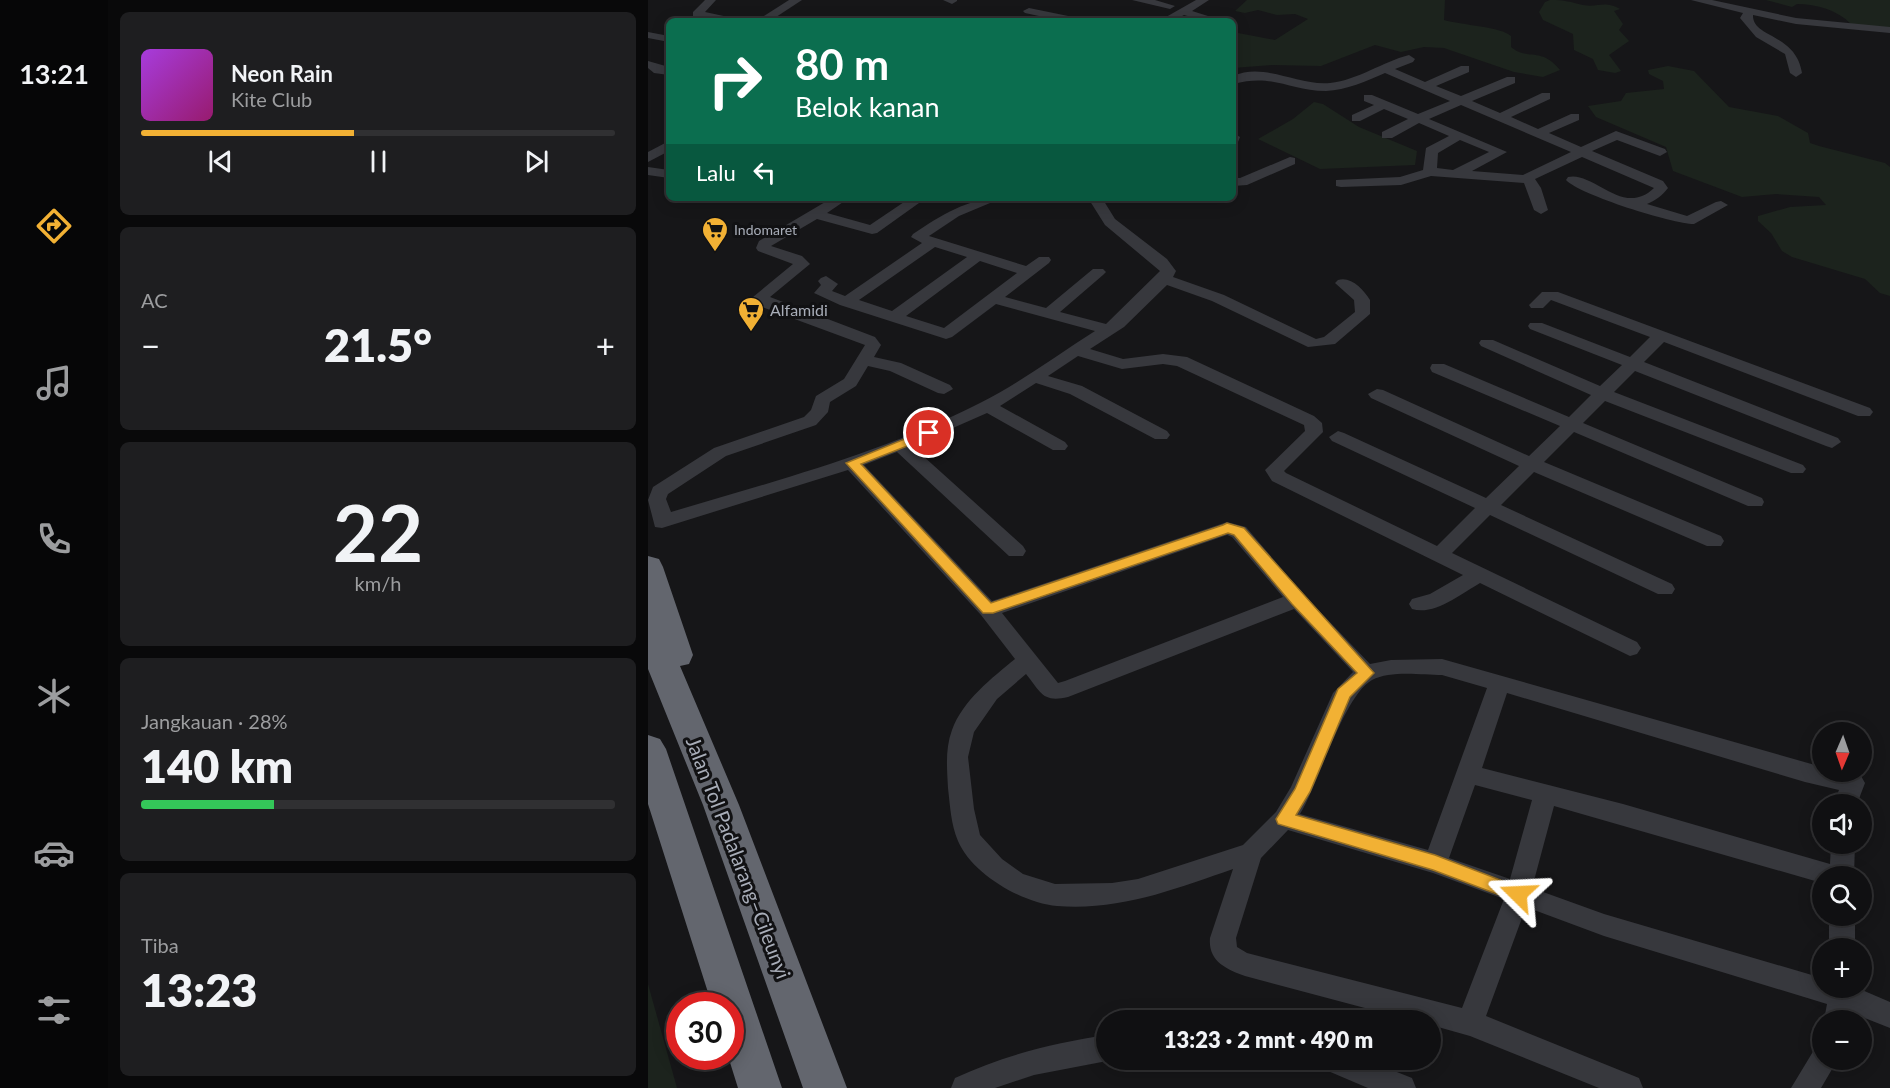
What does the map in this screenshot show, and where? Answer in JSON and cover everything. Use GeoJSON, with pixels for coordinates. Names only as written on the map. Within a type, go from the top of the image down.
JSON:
{"type":"FeatureCollection","features":[{"type":"Feature","properties":{"kind":"highway"},"geometry":{"type":"LineString","coordinates":[[648,567],[677,649],[675,697]]}},
{"type":"Feature","properties":{"kind":"highway","name":"Jalan Tol Padalarang–Cileunyi"},"geometry":{"type":"LineString","coordinates":[[648,629],[721,805],[825,1088]]}},
{"type":"Feature","properties":{"kind":"highway"},"geometry":{"type":"LineString","coordinates":[[648,749],[760,1088]]}},
{"type":"Feature","properties":{"kind":"street"},"geometry":{"type":"LineString","coordinates":[[693,18],[711,0]]}},
{"type":"Feature","properties":{"kind":"street"},"geometry":{"type":"LineString","coordinates":[[767,18],[797,0]]}},
{"type":"Feature","properties":{"kind":"street"},"geometry":{"type":"LineString","coordinates":[[1137,0],[1170,6],[1208,18]]}},
{"type":"Feature","properties":{"kind":"street"},"geometry":{"type":"LineString","coordinates":[[1170,6],[1181,0]]}},
{"type":"Feature","properties":{"kind":"street"},"geometry":{"type":"LineString","coordinates":[[1171,18],[1204,0]]}},
{"type":"Feature","properties":{"kind":"street"},"geometry":{"type":"LineString","coordinates":[[1696,0],[1857,33],[1890,30]]}},
{"type":"Feature","properties":{"kind":"street"},"geometry":{"type":"LineString","coordinates":[[1029,11],[1063,18]]}},
{"type":"Feature","properties":{"kind":"street"},"geometry":{"type":"LineString","coordinates":[[1749,11],[1746,18],[1753,31],[1760,37],[1783,45],[1795,59],[1796,73]]}},
{"type":"Feature","properties":{"kind":"street"},"geometry":{"type":"LineString","coordinates":[[648,35],[666,38]]}},
{"type":"Feature","properties":{"kind":"street"},"geometry":{"type":"LineString","coordinates":[[1236,79],[1252,75],[1328,87],[1409,59]]}},
{"type":"Feature","properties":{"kind":"street"},"geometry":{"type":"LineString","coordinates":[[1383,68],[1423,87],[1581,150],[1658,184],[1661,188],[1648,199],[1624,202]]}},
{"type":"Feature","properties":{"kind":"street"},"geometry":{"type":"LineString","coordinates":[[1423,87],[1466,69]]}},
{"type":"Feature","properties":{"kind":"street"},"geometry":{"type":"LineString","coordinates":[[1387,135],[1458,101],[1511,80]]}},
{"type":"Feature","properties":{"kind":"street"},"geometry":{"type":"LineString","coordinates":[[1500,118],[1546,96]]}},
{"type":"Feature","properties":{"kind":"street"},"geometry":{"type":"LineString","coordinates":[[1368,98],[1500,152],[1450,176]]}},
{"type":"Feature","properties":{"kind":"street"},"geometry":{"type":"LineString","coordinates":[[1356,118],[1384,104]]}},
{"type":"Feature","properties":{"kind":"street"},"geometry":{"type":"LineString","coordinates":[[1539,134],[1575,117]]}},
{"type":"Feature","properties":{"kind":"street"},"geometry":{"type":"LineString","coordinates":[[1430,172],[1431,151],[1461,135]]}},
{"type":"Feature","properties":{"kind":"street"},"geometry":{"type":"LineString","coordinates":[[1341,183],[1401,181],[1430,172],[1450,176],[1527,178],[1616,135],[1660,152]]}},
{"type":"Feature","properties":{"kind":"street"},"geometry":{"type":"LineString","coordinates":[[648,158],[666,147]]}},
{"type":"Feature","properties":{"kind":"street"},"geometry":{"type":"LineString","coordinates":[[1236,182],[1242,182],[1290,161]]}},
{"type":"Feature","properties":{"kind":"street"},"geometry":{"type":"LineString","coordinates":[[648,171],[666,174]]}},
{"type":"Feature","properties":{"kind":"street"},"geometry":{"type":"LineString","coordinates":[[1527,178],[1534,188],[1541,210]]}},
{"type":"Feature","properties":{"kind":"street"},"geometry":{"type":"LineString","coordinates":[[1573,180],[1624,202],[1686,220],[1694,220],[1721,205]]}},
{"type":"Feature","properties":{"kind":"street"},"geometry":{"type":"LineString","coordinates":[[836,201],[813,213],[763,247],[797,259],[802,264],[762,294],[761,300],[872,342],[870,352],[862,360],[850,382],[822,400],[819,412],[810,421],[720,452],[660,491],[657,499],[662,511],[662,522],[852,463],[900,445],[988,406],[1079,351],[1127,317],[1164,279],[1168,271],[1166,266],[1110,222],[1103,201]]}},
{"type":"Feature","properties":{"kind":"street"},"geometry":{"type":"LineString","coordinates":[[813,213],[872,230],[915,201]]}},
{"type":"Feature","properties":{"kind":"street"},"geometry":{"type":"LineString","coordinates":[[987,201],[954,213],[918,236],[1029,272]]}},
{"type":"Feature","properties":{"kind":"street"},"geometry":{"type":"LineString","coordinates":[[846,302],[933,242]]}},
{"type":"Feature","properties":{"kind":"street"},"geometry":{"type":"LineString","coordinates":[[894,317],[978,256]]}},
{"type":"Feature","properties":{"kind":"street"},"geometry":{"type":"LineString","coordinates":[[825,281],[830,284],[822,293],[946,334],[1044,260]]}},
{"type":"Feature","properties":{"kind":"street"},"geometry":{"type":"LineString","coordinates":[[1049,313],[1098,272]]}},
{"type":"Feature","properties":{"kind":"street"},"geometry":{"type":"LineString","coordinates":[[1164,279],[1218,298],[1314,344],[1329,341],[1362,314],[1364,308],[1362,300],[1343,283]]}},
{"type":"Feature","properties":{"kind":"street"},"geometry":{"type":"LineString","coordinates":[[1537,306],[1547,295],[1553,295],[1864,412]]}},
{"type":"Feature","properties":{"kind":"street"},"geometry":{"type":"LineString","coordinates":[[995,299],[1109,330]]}},
{"type":"Feature","properties":{"kind":"street"},"geometry":{"type":"LineString","coordinates":[[1536,326],[1832,442]]}},
{"type":"Feature","properties":{"kind":"street"},"geometry":{"type":"LineString","coordinates":[[1439,555],[1662,335]]}},
{"type":"Feature","properties":{"kind":"street"},"geometry":{"type":"LineString","coordinates":[[1487,343],[1601,393],[1797,469]]}},
{"type":"Feature","properties":{"kind":"street"},"geometry":{"type":"LineString","coordinates":[[1079,351],[1122,364],[1163,359],[1181,361],[1308,420],[1313,423],[1314,432],[1276,468],[1274,474],[1630,648]]}},
{"type":"Feature","properties":{"kind":"street"},"geometry":{"type":"LineString","coordinates":[[862,360],[895,367],[944,389]]}},
{"type":"Feature","properties":{"kind":"street"},"geometry":{"type":"LineString","coordinates":[[1438,368],[1755,502]]}},
{"type":"Feature","properties":{"kind":"street"},"geometry":{"type":"LineString","coordinates":[[1035,377],[1085,394],[1161,435]]}},
{"type":"Feature","properties":{"kind":"street"},"geometry":{"type":"LineString","coordinates":[[1377,394],[1531,464],[1713,541]]}},
{"type":"Feature","properties":{"kind":"street"},"geometry":{"type":"LineString","coordinates":[[988,406],[1059,446]]}},
{"type":"Feature","properties":{"kind":"street"},"geometry":{"type":"LineString","coordinates":[[1338,437],[1665,589]]}},
{"type":"Feature","properties":{"kind":"street"},"geometry":{"type":"LineString","coordinates":[[900,445],[1016,551]]}},
{"type":"Feature","properties":{"kind":"street"},"geometry":{"type":"LineString","coordinates":[[852,463],[988,610],[1028,660],[1048,690],[1059,692],[1297,600]]}},
{"type":"Feature","properties":{"kind":"street"},"geometry":{"type":"LineString","coordinates":[[988,610],[1227,528],[1239,532],[1297,600],[1366,673]]}},
{"type":"Feature","properties":{"kind":"street"},"geometry":{"type":"LineString","coordinates":[[1419,604],[1437,599],[1478,575]]}},
{"type":"Feature","properties":{"kind":"street"},"geometry":{"type":"LineString","coordinates":[[1028,660],[1008,674],[989,693],[963,730],[957,757],[962,809],[969,839],[993,867],[1016,883],[1055,895],[1079,896],[1138,890],[1251,853]]}},
{"type":"Feature","properties":{"kind":"street"},"geometry":{"type":"LineString","coordinates":[[1629,1088],[1595,1072],[1470,1023],[1245,964],[1228,957],[1222,945],[1223,938],[1251,853],[1284,819],[1302,792],[1344,693],[1366,673],[1391,668],[1442,667],[1805,773],[1853,783],[1849,794]]}},
{"type":"Feature","properties":{"kind":"street"},"geometry":{"type":"LineString","coordinates":[[1435,863],[1500,683]]}},
{"type":"Feature","properties":{"kind":"street"},"geometry":{"type":"LineString","coordinates":[[1468,774],[1812,869]]}},
{"type":"Feature","properties":{"kind":"street"},"geometry":{"type":"LineString","coordinates":[[1470,1023],[1518,894],[1546,794]]}},
{"type":"Feature","properties":{"kind":"street"},"geometry":{"type":"LineString","coordinates":[[1284,819],[1435,863],[1604,925],[1890,1016]]}},
{"type":"Feature","properties":{"kind":"street"},"geometry":{"type":"LineString","coordinates":[[969,1086],[991,1074],[1044,1058],[1096,1050]]}},
{"type":"Feature","properties":{"kind":"street"},"geometry":{"type":"LineString","coordinates":[[1358,1070],[1402,1088]]}},
{"type":"Feature","properties":{"kind":"street"},"geometry":{"type":"LineString","coordinates":[[1805,1088],[1817,1070]]}},
{"type":"Feature","properties":{"kind":"shaded area"},"geometry":{"type":"Polygon","coordinates":[[[1247,0],[1445,0],[1444,20],[1506,33],[1511,36],[1511,47],[1523,53],[1547,58],[1560,70],[1543,77],[1514,72],[1444,48],[1424,47],[1401,52],[1375,45],[1321,66],[1272,65],[1236,68],[1236,33],[1275,40],[1308,19],[1295,14],[1277,15],[1258,10],[1245,13],[1235,11],[1247,0]]]}},
{"type":"Feature","properties":{"kind":"shaded area"},"geometry":{"type":"Polygon","coordinates":[[[1550,0],[1588,6],[1610,5],[1620,9],[1614,11],[1623,24],[1619,30],[1629,41],[1609,55],[1621,71],[1615,73],[1598,70],[1593,59],[1574,50],[1573,34],[1543,20],[1539,12],[1545,2],[1550,0]]]}},
{"type":"Feature","properties":{"kind":"shaded area"},"geometry":{"type":"Polygon","coordinates":[[[1766,0],[1890,0],[1890,28],[1851,24],[1833,12],[1812,5],[1797,4],[1792,7],[1766,0]]]}},
{"type":"Feature","properties":{"kind":"shaded area"},"geometry":{"type":"Polygon","coordinates":[[[1668,66],[1694,71],[1729,107],[1778,116],[1808,133],[1810,143],[1885,163],[1890,167],[1890,296],[1880,293],[1865,279],[1792,257],[1782,251],[1771,233],[1758,221],[1758,216],[1790,207],[1826,205],[1819,197],[1776,194],[1742,197],[1673,171],[1666,147],[1596,117],[1588,106],[1621,101],[1626,93],[1664,89],[1663,81],[1649,74],[1648,70],[1668,66]]]}},
{"type":"Feature","properties":{"kind":"shaded area"},"geometry":{"type":"Polygon","coordinates":[[[1314,102],[1323,104],[1359,127],[1417,151],[1415,165],[1320,169],[1258,139],[1293,119],[1314,102]]]}},
{"type":"Feature","properties":{"kind":"shaded area"},"geometry":{"type":"Polygon","coordinates":[[[648,984],[666,1049],[666,1070],[672,1070],[677,1088],[648,1088],[648,984]]]}},
{"type":"Feature","properties":{"kind":"place","name":"Indomaret"},"geometry":{"type":"Point","coordinates":[715,253]}},
{"type":"Feature","properties":{"kind":"place","name":"Alfamidi"},"geometry":{"type":"Point","coordinates":[751,333]}},
{"type":"Feature","properties":{"kind":"route"},"geometry":{"type":"LineString","coordinates":[[929,433],[852,463],[880,496],[988,610],[1227,528],[1236,529],[1297,600],[1366,673],[1344,693],[1302,792],[1284,819],[1435,863],[1518,894]]}}]}
